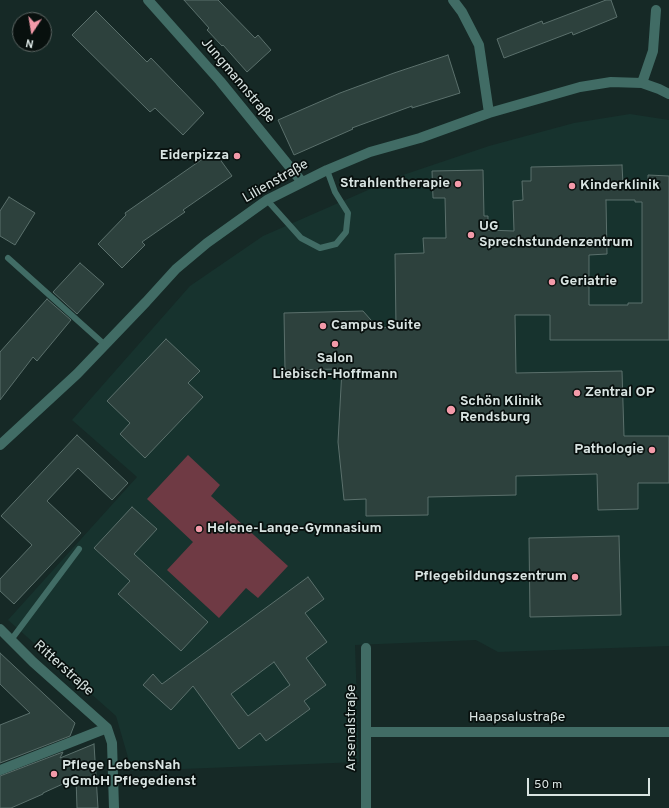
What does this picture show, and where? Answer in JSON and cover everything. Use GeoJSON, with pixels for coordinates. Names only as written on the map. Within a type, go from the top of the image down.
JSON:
{"type":"FeatureCollection","features":[{"type":"Feature","properties":{"kind":"street","name":"Jungmannstraße"},"geometry":{"type":"LineString","coordinates":[[148,0],[220,81],[302,182]]}},
{"type":"Feature","properties":{"kind":"street"},"geometry":{"type":"LineString","coordinates":[[453,0],[462,12],[478,45],[489,114]]}},
{"type":"Feature","properties":{"kind":"street"},"geometry":{"type":"LineString","coordinates":[[642,83],[653,51],[656,10]]}},
{"type":"Feature","properties":{"kind":"street","name":"Lilienstraße"},"geometry":{"type":"LineString","coordinates":[[0,445],[77,374],[176,269],[207,243],[267,200],[327,170],[370,152],[420,138],[489,114],[580,88],[611,82],[642,83],[669,94]]}},
{"type":"Feature","properties":{"kind":"street","name":"Ritterstraße"},"geometry":{"type":"LineString","coordinates":[[0,629],[107,728]]}},
{"type":"Feature","properties":{"kind":"street","name":"Arsenalstraße"},"geometry":{"type":"LineString","coordinates":[[366,648],[366,808]]}},
{"type":"Feature","properties":{"kind":"street"},"geometry":{"type":"LineString","coordinates":[[0,770],[107,728],[112,743],[114,808]]}},
{"type":"Feature","properties":{"kind":"street","name":"Haapsalustraße"},"geometry":{"type":"LineString","coordinates":[[366,732],[669,732]]}},
{"type":"Feature","properties":{"kind":"lane"},"geometry":{"type":"LineString","coordinates":[[267,200],[301,238],[320,248],[336,244],[346,232],[348,213],[335,192],[327,170]]}},
{"type":"Feature","properties":{"kind":"lane"},"geometry":{"type":"LineString","coordinates":[[8,258],[105,345]]}},
{"type":"Feature","properties":{"kind":"lane"},"geometry":{"type":"LineString","coordinates":[[11,640],[79,549]]}},
{"type":"Feature","properties":{"kind":"shaded area","name":"Schön Klinik Rendsburg"},"geometry":{"type":"Polygon","coordinates":[[[630,114],[669,120],[669,646],[498,652],[476,640],[355,645],[359,762],[132,771],[116,716],[8,620],[137,477],[72,420],[190,286],[263,236],[400,176],[489,146],[574,123],[630,114]]]}},
{"type":"Feature","properties":{"kind":"shaded area"},"geometry":{"type":"Polygon","coordinates":[[[188,455],[220,485],[211,496],[288,566],[258,598],[246,588],[219,618],[167,570],[193,542],[147,499],[188,455]]]}},
{"type":"Feature","properties":{"kind":"building"},"geometry":{"type":"Polygon","coordinates":[[[184,0],[218,0],[255,38],[258,35],[271,50],[247,72],[223,45],[222,46],[207,30],[209,28],[184,0]]]}},
{"type":"Feature","properties":{"kind":"building"},"geometry":{"type":"Polygon","coordinates":[[[606,0],[611,0],[617,17],[573,35],[572,32],[504,58],[497,39],[542,21],[543,24],[606,0]]]}},
{"type":"Feature","properties":{"kind":"building"},"geometry":{"type":"Polygon","coordinates":[[[96,11],[147,62],[151,58],[204,113],[183,135],[155,108],[150,112],[72,35],[96,11]]]}},
{"type":"Feature","properties":{"kind":"building"},"geometry":{"type":"Polygon","coordinates":[[[448,55],[460,93],[412,108],[412,106],[352,128],[353,129],[294,155],[278,120],[340,93],[448,55]]]}},
{"type":"Feature","properties":{"kind":"building"},"geometry":{"type":"Polygon","coordinates":[[[214,151],[232,176],[183,210],[185,212],[142,242],[145,245],[122,268],[98,244],[126,215],[125,213],[214,151]]]}},
{"type":"Feature","properties":{"kind":"building"},"geometry":{"type":"Polygon","coordinates":[[[622,165],[623,184],[648,184],[648,175],[669,176],[669,340],[550,340],[550,315],[515,315],[516,373],[622,371],[624,436],[669,436],[669,483],[638,483],[638,509],[598,510],[597,474],[516,476],[516,495],[428,497],[428,515],[366,516],[366,499],[344,500],[338,442],[342,369],[285,370],[284,313],[363,311],[378,328],[396,327],[395,254],[424,253],[423,238],[446,238],[445,198],[433,198],[432,171],[483,170],[484,216],[488,216],[488,230],[514,231],[513,201],[523,200],[522,181],[531,181],[531,167],[622,165]],[[606,200],[607,254],[589,255],[589,305],[628,305],[628,303],[642,303],[642,202],[635,202],[635,200],[606,200]]]}},
{"type":"Feature","properties":{"kind":"building"},"geometry":{"type":"Polygon","coordinates":[[[9,197],[35,213],[15,245],[0,236],[0,211],[9,197]]]}},
{"type":"Feature","properties":{"kind":"building"},"geometry":{"type":"Polygon","coordinates":[[[80,263],[104,284],[77,314],[53,292],[80,263]]]}},
{"type":"Feature","properties":{"kind":"building"},"geometry":{"type":"Polygon","coordinates":[[[47,299],[71,320],[37,361],[33,357],[0,400],[0,352],[47,299]]]}},
{"type":"Feature","properties":{"kind":"building"},"geometry":{"type":"Polygon","coordinates":[[[166,339],[200,371],[188,383],[203,397],[145,458],[120,434],[130,423],[107,401],[166,339]]]}},
{"type":"Feature","properties":{"kind":"building"},"geometry":{"type":"Polygon","coordinates":[[[77,435],[128,483],[112,500],[78,468],[47,501],[81,533],[14,604],[0,591],[0,579],[32,545],[1,516],[77,435]]]}},
{"type":"Feature","properties":{"kind":"building"},"geometry":{"type":"Polygon","coordinates":[[[132,507],[157,529],[134,554],[208,622],[181,651],[118,594],[130,581],[94,548],[132,507]]]}},
{"type":"Feature","properties":{"kind":"building","name":"Pflegebildungszentrum"},"geometry":{"type":"Polygon","coordinates":[[[619,536],[621,615],[530,617],[529,538],[619,536]]]}},
{"type":"Feature","properties":{"kind":"building"},"geometry":{"type":"Polygon","coordinates":[[[308,577],[324,599],[305,613],[327,642],[306,658],[326,685],[304,701],[310,709],[266,741],[260,733],[239,749],[193,686],[171,710],[143,685],[153,674],[162,684],[308,577]],[[274,662],[231,694],[248,716],[290,685],[274,662]]]}},
{"type":"Feature","properties":{"kind":"building"},"geometry":{"type":"Polygon","coordinates":[[[0,653],[75,723],[70,736],[0,763],[0,725],[30,713],[0,684],[0,653]]]}},
{"type":"Feature","properties":{"kind":"building"},"geometry":{"type":"Polygon","coordinates":[[[94,744],[98,808],[77,808],[76,778],[11,808],[0,808],[0,776],[63,752],[60,758],[94,744]]]}},
{"type":"Feature","properties":{"kind":"place","name":"Eiderpizza"},"geometry":{"type":"Point","coordinates":[237,156]}},
{"type":"Feature","properties":{"kind":"place","name":"Strahlentherapie"},"geometry":{"type":"Point","coordinates":[458,184]}},
{"type":"Feature","properties":{"kind":"place","name":"Kinderklinik"},"geometry":{"type":"Point","coordinates":[572,186]}},
{"type":"Feature","properties":{"kind":"place","name":"UG Sprechstundenzentrum"},"geometry":{"type":"Point","coordinates":[471,235]}},
{"type":"Feature","properties":{"kind":"place","name":"Geriatrie"},"geometry":{"type":"Point","coordinates":[552,282]}},
{"type":"Feature","properties":{"kind":"place","name":"Campus Suite"},"geometry":{"type":"Point","coordinates":[323,326]}},
{"type":"Feature","properties":{"kind":"place","name":"Salon Liebisch-Hoffmann"},"geometry":{"type":"Point","coordinates":[335,344]}},
{"type":"Feature","properties":{"kind":"place","name":"Zentral OP"},"geometry":{"type":"Point","coordinates":[577,393]}},
{"type":"Feature","properties":{"kind":"place","name":"Schön Klinik Rendsburg"},"geometry":{"type":"Point","coordinates":[451,410]}},
{"type":"Feature","properties":{"kind":"place","name":"Pathologie"},"geometry":{"type":"Point","coordinates":[652,450]}},
{"type":"Feature","properties":{"kind":"place","name":"Helene-Lange-Gymnasium"},"geometry":{"type":"Point","coordinates":[199,529]}},
{"type":"Feature","properties":{"kind":"place","name":"Pflegebildungszentrum"},"geometry":{"type":"Point","coordinates":[575,577]}},
{"type":"Feature","properties":{"kind":"place","name":"Pflege LebensNah gGmbH Pflegedienst"},"geometry":{"type":"Point","coordinates":[54,774]}}]}
